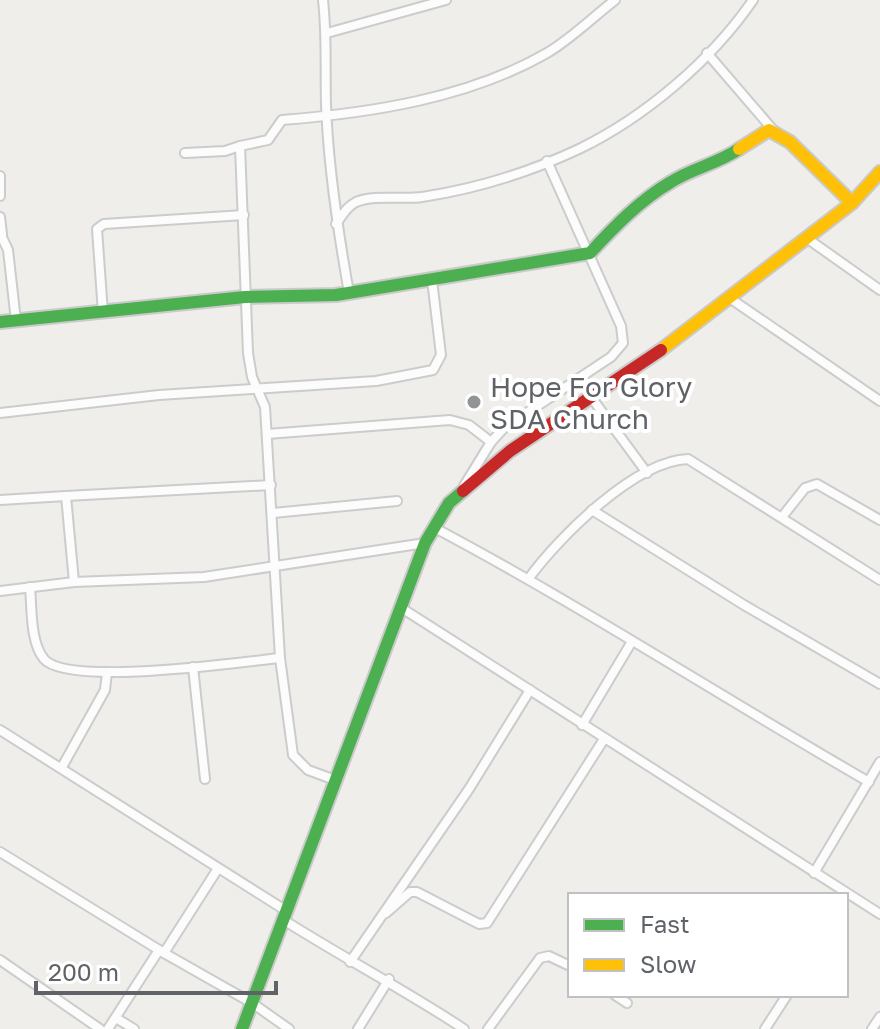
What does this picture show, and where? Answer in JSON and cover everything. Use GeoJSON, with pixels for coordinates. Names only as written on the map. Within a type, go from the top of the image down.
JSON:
{"type":"FeatureCollection","features":[{"type":"Feature","properties":{"kind":"street"},"geometry":{"type":"LineString","coordinates":[[323,0],[327,33],[327,117],[336,224],[349,293]]}},
{"type":"Feature","properties":{"kind":"street"},"geometry":{"type":"LineString","coordinates":[[327,33],[446,0]]}},
{"type":"Feature","properties":{"kind":"street"},"geometry":{"type":"LineString","coordinates":[[185,153],[225,151],[268,140],[282,120],[327,117],[466,88],[548,53],[615,0]]}},
{"type":"Feature","properties":{"kind":"street"},"geometry":{"type":"LineString","coordinates":[[336,224],[346,209],[366,199],[400,200],[471,187],[578,149],[637,114],[707,53],[753,0]]}},
{"type":"Feature","properties":{"kind":"street"},"geometry":{"type":"LineString","coordinates":[[707,53],[774,131],[797,148],[852,203]]}},
{"type":"Feature","properties":{"kind":"street"},"geometry":{"type":"LineString","coordinates":[[0,322],[245,297],[349,293],[590,253],[619,222],[677,177],[718,163],[752,138],[774,131]]}},
{"type":"Feature","properties":{"kind":"street"},"geometry":{"type":"LineString","coordinates":[[240,146],[249,365],[265,407],[277,567],[280,658],[293,755],[308,770],[335,780]]}},
{"type":"Feature","properties":{"kind":"street"},"geometry":{"type":"LineString","coordinates":[[242,1029],[283,914],[433,527],[459,494],[491,442],[504,428],[621,348],[624,334],[547,161]]}},
{"type":"Feature","properties":{"kind":"street"},"geometry":{"type":"LineString","coordinates":[[459,494],[510,451],[731,299],[852,203],[879,175]]}},
{"type":"Feature","properties":{"kind":"street"},"geometry":{"type":"LineString","coordinates":[[0,176],[0,196]]}},
{"type":"Feature","properties":{"kind":"street"},"geometry":{"type":"LineString","coordinates":[[103,313],[97,229],[104,224],[244,215]]}},
{"type":"Feature","properties":{"kind":"street"},"geometry":{"type":"LineString","coordinates":[[0,217],[1,234],[8,250],[16,321]]}},
{"type":"Feature","properties":{"kind":"street"},"geometry":{"type":"LineString","coordinates":[[808,239],[880,290]]}},
{"type":"Feature","properties":{"kind":"street"},"geometry":{"type":"LineString","coordinates":[[0,413],[159,395],[376,381],[433,370],[441,355],[432,280]]}},
{"type":"Feature","properties":{"kind":"street"},"geometry":{"type":"LineString","coordinates":[[731,299],[880,401]]}},
{"type":"Feature","properties":{"kind":"street"},"geometry":{"type":"LineString","coordinates":[[591,397],[647,473]]}},
{"type":"Feature","properties":{"kind":"street"},"geometry":{"type":"LineString","coordinates":[[267,434],[450,420],[469,425],[491,442]]}},
{"type":"Feature","properties":{"kind":"street"},"geometry":{"type":"LineString","coordinates":[[529,578],[561,538],[592,510],[647,473],[674,460],[688,459],[880,580]]}},
{"type":"Feature","properties":{"kind":"street"},"geometry":{"type":"LineString","coordinates":[[782,517],[805,488],[817,484],[880,520]]}},
{"type":"Feature","properties":{"kind":"street"},"geometry":{"type":"LineString","coordinates":[[0,500],[271,485]]}},
{"type":"Feature","properties":{"kind":"street"},"geometry":{"type":"LineString","coordinates":[[66,496],[74,582]]}},
{"type":"Feature","properties":{"kind":"street"},"geometry":{"type":"LineString","coordinates":[[273,513],[397,501]]}},
{"type":"Feature","properties":{"kind":"street"},"geometry":{"type":"LineString","coordinates":[[592,510],[744,605],[880,684]]}},
{"type":"Feature","properties":{"kind":"street"},"geometry":{"type":"LineString","coordinates":[[433,527],[529,578],[631,643],[869,782]]}},
{"type":"Feature","properties":{"kind":"street"},"geometry":{"type":"LineString","coordinates":[[0,591],[74,582],[204,577],[425,543]]}},
{"type":"Feature","properties":{"kind":"street"},"geometry":{"type":"LineString","coordinates":[[30,587],[36,639],[46,661],[56,666],[107,672],[280,658]]}},
{"type":"Feature","properties":{"kind":"street"},"geometry":{"type":"LineString","coordinates":[[400,607],[814,873],[840,893]]}},
{"type":"Feature","properties":{"kind":"street"},"geometry":{"type":"LineString","coordinates":[[582,725],[631,643]]}},
{"type":"Feature","properties":{"kind":"street"},"geometry":{"type":"LineString","coordinates":[[193,667],[205,779]]}},
{"type":"Feature","properties":{"kind":"street"},"geometry":{"type":"LineString","coordinates":[[62,767],[105,690],[107,672]]}},
{"type":"Feature","properties":{"kind":"street"},"geometry":{"type":"LineString","coordinates":[[350,962],[386,913],[530,690]]}},
{"type":"Feature","properties":{"kind":"street"},"geometry":{"type":"LineString","coordinates":[[0,730],[62,767],[350,962],[389,979],[464,1029]]}},
{"type":"Feature","properties":{"kind":"street"},"geometry":{"type":"LineString","coordinates":[[386,913],[410,892],[417,892],[479,924],[487,923],[604,739]]}},
{"type":"Feature","properties":{"kind":"street"},"geometry":{"type":"LineString","coordinates":[[814,873],[880,762]]}},
{"type":"Feature","properties":{"kind":"street"},"geometry":{"type":"LineString","coordinates":[[0,852],[162,952],[252,1003],[289,1029]]}},
{"type":"Feature","properties":{"kind":"street"},"geometry":{"type":"LineString","coordinates":[[108,1029],[217,870]]}},
{"type":"Feature","properties":{"kind":"street"},"geometry":{"type":"LineString","coordinates":[[848,899],[880,914]]}},
{"type":"Feature","properties":{"kind":"street"},"geometry":{"type":"LineString","coordinates":[[488,1029],[540,958],[549,956],[568,965]]}},
{"type":"Feature","properties":{"kind":"street"},"geometry":{"type":"LineString","coordinates":[[0,960],[100,1029]]}},
{"type":"Feature","properties":{"kind":"street"},"geometry":{"type":"LineString","coordinates":[[358,1029],[389,979]]}},
{"type":"Feature","properties":{"kind":"street"},"geometry":{"type":"LineString","coordinates":[[618,997],[627,1003]]}},
{"type":"Feature","properties":{"kind":"street"},"geometry":{"type":"LineString","coordinates":[[765,1029],[786,997]]}},
{"type":"Feature","properties":{"kind":"street"},"geometry":{"type":"LineString","coordinates":[[872,1029],[880,1017]]}},
{"type":"Feature","properties":{"kind":"street"},"geometry":{"type":"LineString","coordinates":[[116,1018],[134,1029]]}},
{"type":"Feature","properties":{"kind":"traffic: fast"},"geometry":{"type":"LineString","coordinates":[[0,322],[245,297],[336,295],[590,253],[628,214],[660,189],[739,149]]}},
{"type":"Feature","properties":{"kind":"traffic: fast"},"geometry":{"type":"LineString","coordinates":[[242,1029],[425,543],[449,503],[463,491]]}},
{"type":"Feature","properties":{"kind":"traffic: slow"},"geometry":{"type":"LineString","coordinates":[[739,149],[769,130],[790,142],[852,203]]}},
{"type":"Feature","properties":{"kind":"traffic: slow"},"geometry":{"type":"LineString","coordinates":[[661,350],[852,203],[880,172]]}},
{"type":"Feature","properties":{"kind":"traffic: jam"},"geometry":{"type":"LineString","coordinates":[[463,491],[510,451],[661,350]]}},
{"type":"Feature","properties":{"kind":"place","name":"Hope For Glory SDA Church"},"geometry":{"type":"Point","coordinates":[474,402]}}]}
